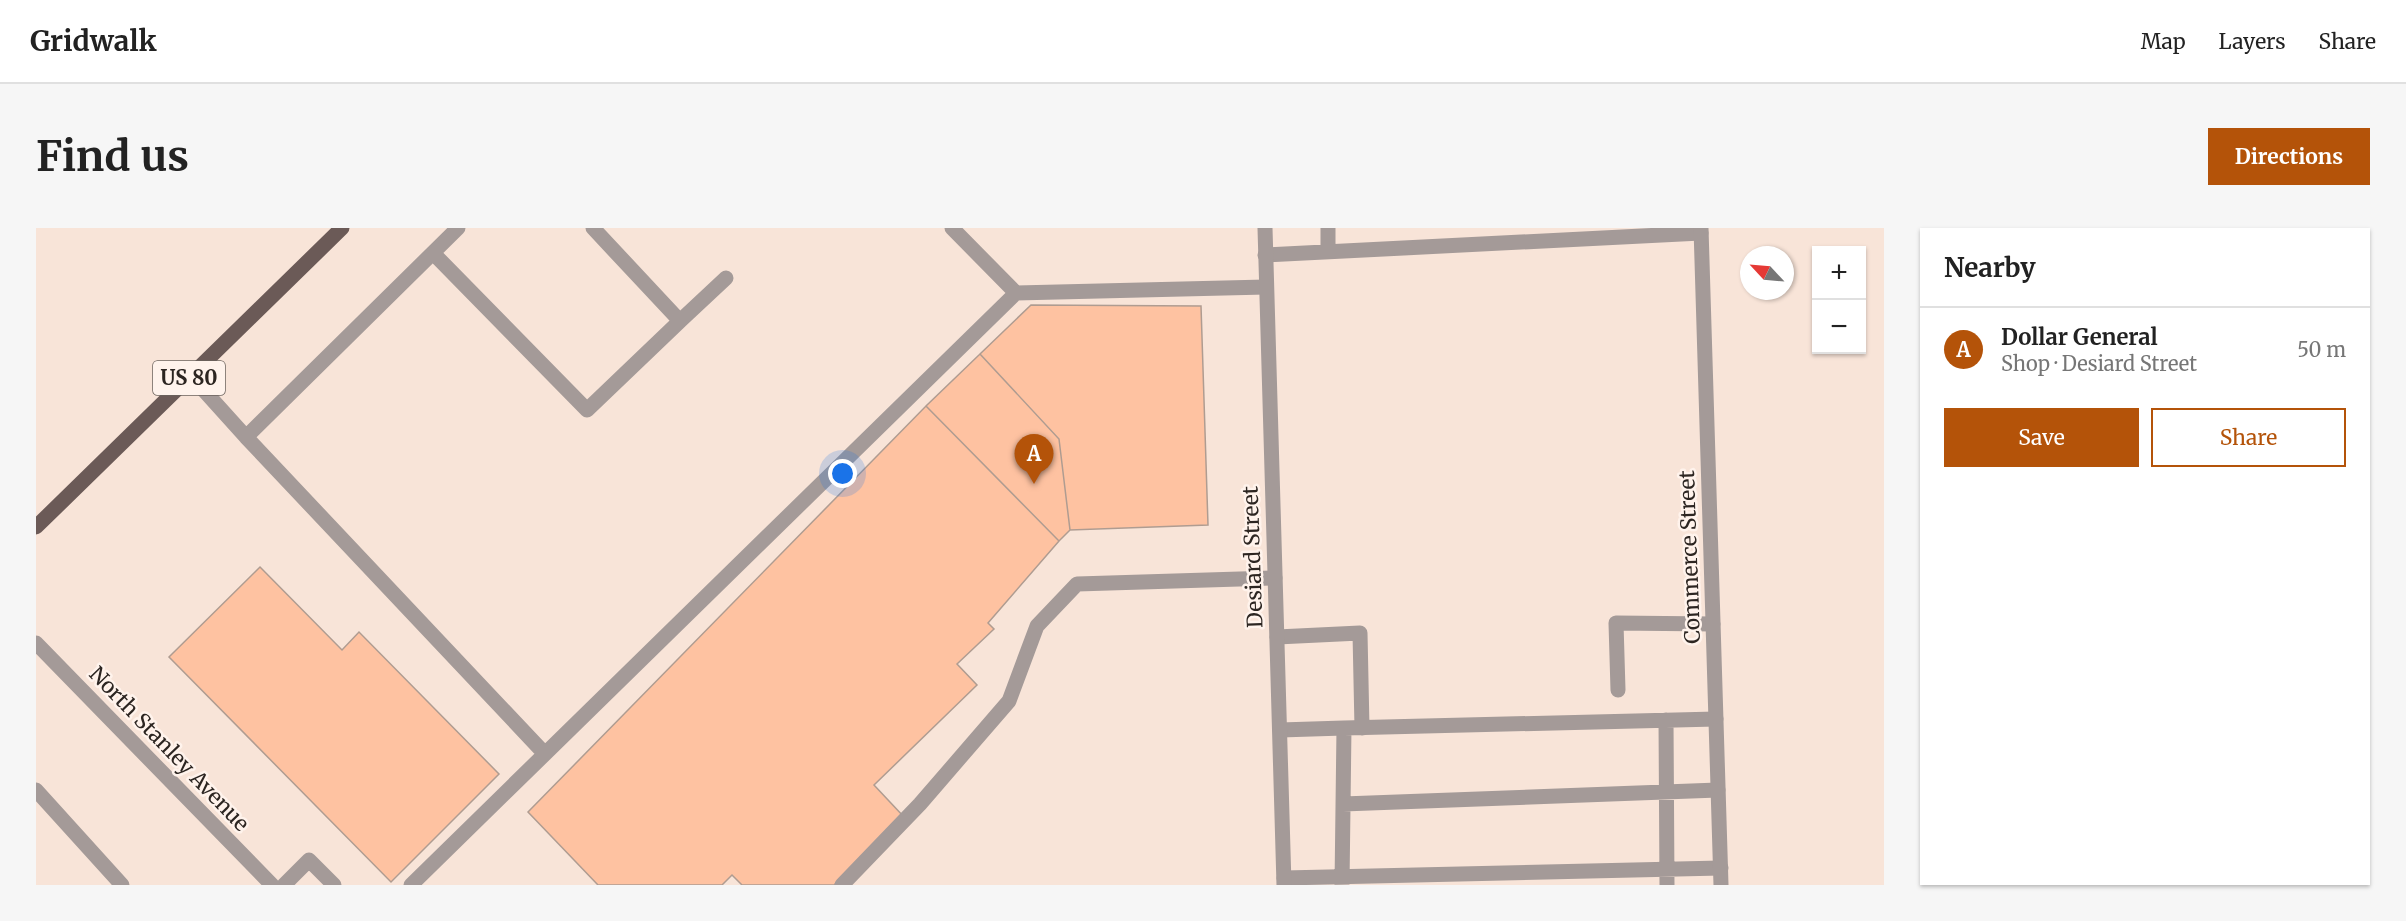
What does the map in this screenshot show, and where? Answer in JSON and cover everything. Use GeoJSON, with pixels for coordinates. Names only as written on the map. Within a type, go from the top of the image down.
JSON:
{"type":"FeatureCollection","features":[{"type":"Feature","properties":{"kind":"main road","name":"US 80"},"geometry":{"type":"LineString","coordinates":[[36,527],[342,228]]}},
{"type":"Feature","properties":{"kind":"street"},"geometry":{"type":"LineString","coordinates":[[246,437],[458,228]]}},
{"type":"Feature","properties":{"kind":"street"},"geometry":{"type":"LineString","coordinates":[[593,228],[681,321]]}},
{"type":"Feature","properties":{"kind":"street"},"geometry":{"type":"LineString","coordinates":[[952,228],[1016,293]]}},
{"type":"Feature","properties":{"kind":"street","name":"Desiard Street"},"geometry":{"type":"LineString","coordinates":[[1264,228],[1284,881]]}},
{"type":"Feature","properties":{"kind":"street"},"geometry":{"type":"LineString","coordinates":[[1328,228],[1328,251]]}},
{"type":"Feature","properties":{"kind":"street"},"geometry":{"type":"LineString","coordinates":[[1265,255],[1701,230]]}},
{"type":"Feature","properties":{"kind":"street","name":"Commerce Street"},"geometry":{"type":"LineString","coordinates":[[1701,230],[1721,885]]}},
{"type":"Feature","properties":{"kind":"street"},"geometry":{"type":"LineString","coordinates":[[433,253],[587,410],[726,278]]}},
{"type":"Feature","properties":{"kind":"street"},"geometry":{"type":"LineString","coordinates":[[411,885],[1016,293],[1266,287]]}},
{"type":"Feature","properties":{"kind":"street"},"geometry":{"type":"LineString","coordinates":[[191,376],[545,754]]}},
{"type":"Feature","properties":{"kind":"street"},"geometry":{"type":"LineString","coordinates":[[842,885],[920,804],[1009,701],[1037,626],[1077,584],[1275,578]]}},
{"type":"Feature","properties":{"kind":"street"},"geometry":{"type":"LineString","coordinates":[[1618,690],[1616,623],[1713,624]]}},
{"type":"Feature","properties":{"kind":"street"},"geometry":{"type":"LineString","coordinates":[[1277,637],[1360,633],[1362,728]]}},
{"type":"Feature","properties":{"kind":"street","name":"North Stanley Avenue"},"geometry":{"type":"LineString","coordinates":[[36,643],[272,885]]}},
{"type":"Feature","properties":{"kind":"street"},"geometry":{"type":"LineString","coordinates":[[1280,730],[1716,718]]}},
{"type":"Feature","properties":{"kind":"street"},"geometry":{"type":"LineString","coordinates":[[1666,720],[1667,877]]}},
{"type":"Feature","properties":{"kind":"street"},"geometry":{"type":"LineString","coordinates":[[1342,881],[1344,728]]}},
{"type":"Feature","properties":{"kind":"street"},"geometry":{"type":"LineString","coordinates":[[36,790],[123,885]]}},
{"type":"Feature","properties":{"kind":"street"},"geometry":{"type":"LineString","coordinates":[[1343,804],[1718,790]]}},
{"type":"Feature","properties":{"kind":"street"},"geometry":{"type":"LineString","coordinates":[[284,885],[309,860],[334,885]]}},
{"type":"Feature","properties":{"kind":"street"},"geometry":{"type":"LineString","coordinates":[[1284,881],[1667,877],[1721,868]]}},
{"type":"Feature","properties":{"kind":"building"},"geometry":{"type":"Polygon","coordinates":[[[1031,305],[1201,306],[1208,525],[1070,530],[1059,439],[980,354],[1031,305]]]}},
{"type":"Feature","properties":{"kind":"building"},"geometry":{"type":"Polygon","coordinates":[[[980,354],[1059,439],[1070,530],[1059,541],[926,406],[980,354]]]}},
{"type":"Feature","properties":{"kind":"building"},"geometry":{"type":"Polygon","coordinates":[[[926,406],[1059,541],[988,623],[994,629],[957,664],[977,685],[874,785],[904,817],[834,885],[742,885],[732,875],[722,885],[598,885],[528,812],[926,406]]]}},
{"type":"Feature","properties":{"kind":"building"},"geometry":{"type":"Polygon","coordinates":[[[260,567],[342,650],[359,632],[499,774],[391,882],[169,657],[260,567]]]}},
{"type":"Feature","properties":{"kind":"place","name":"Dollar General"},"geometry":{"type":"Point","coordinates":[1034,484]}}]}
